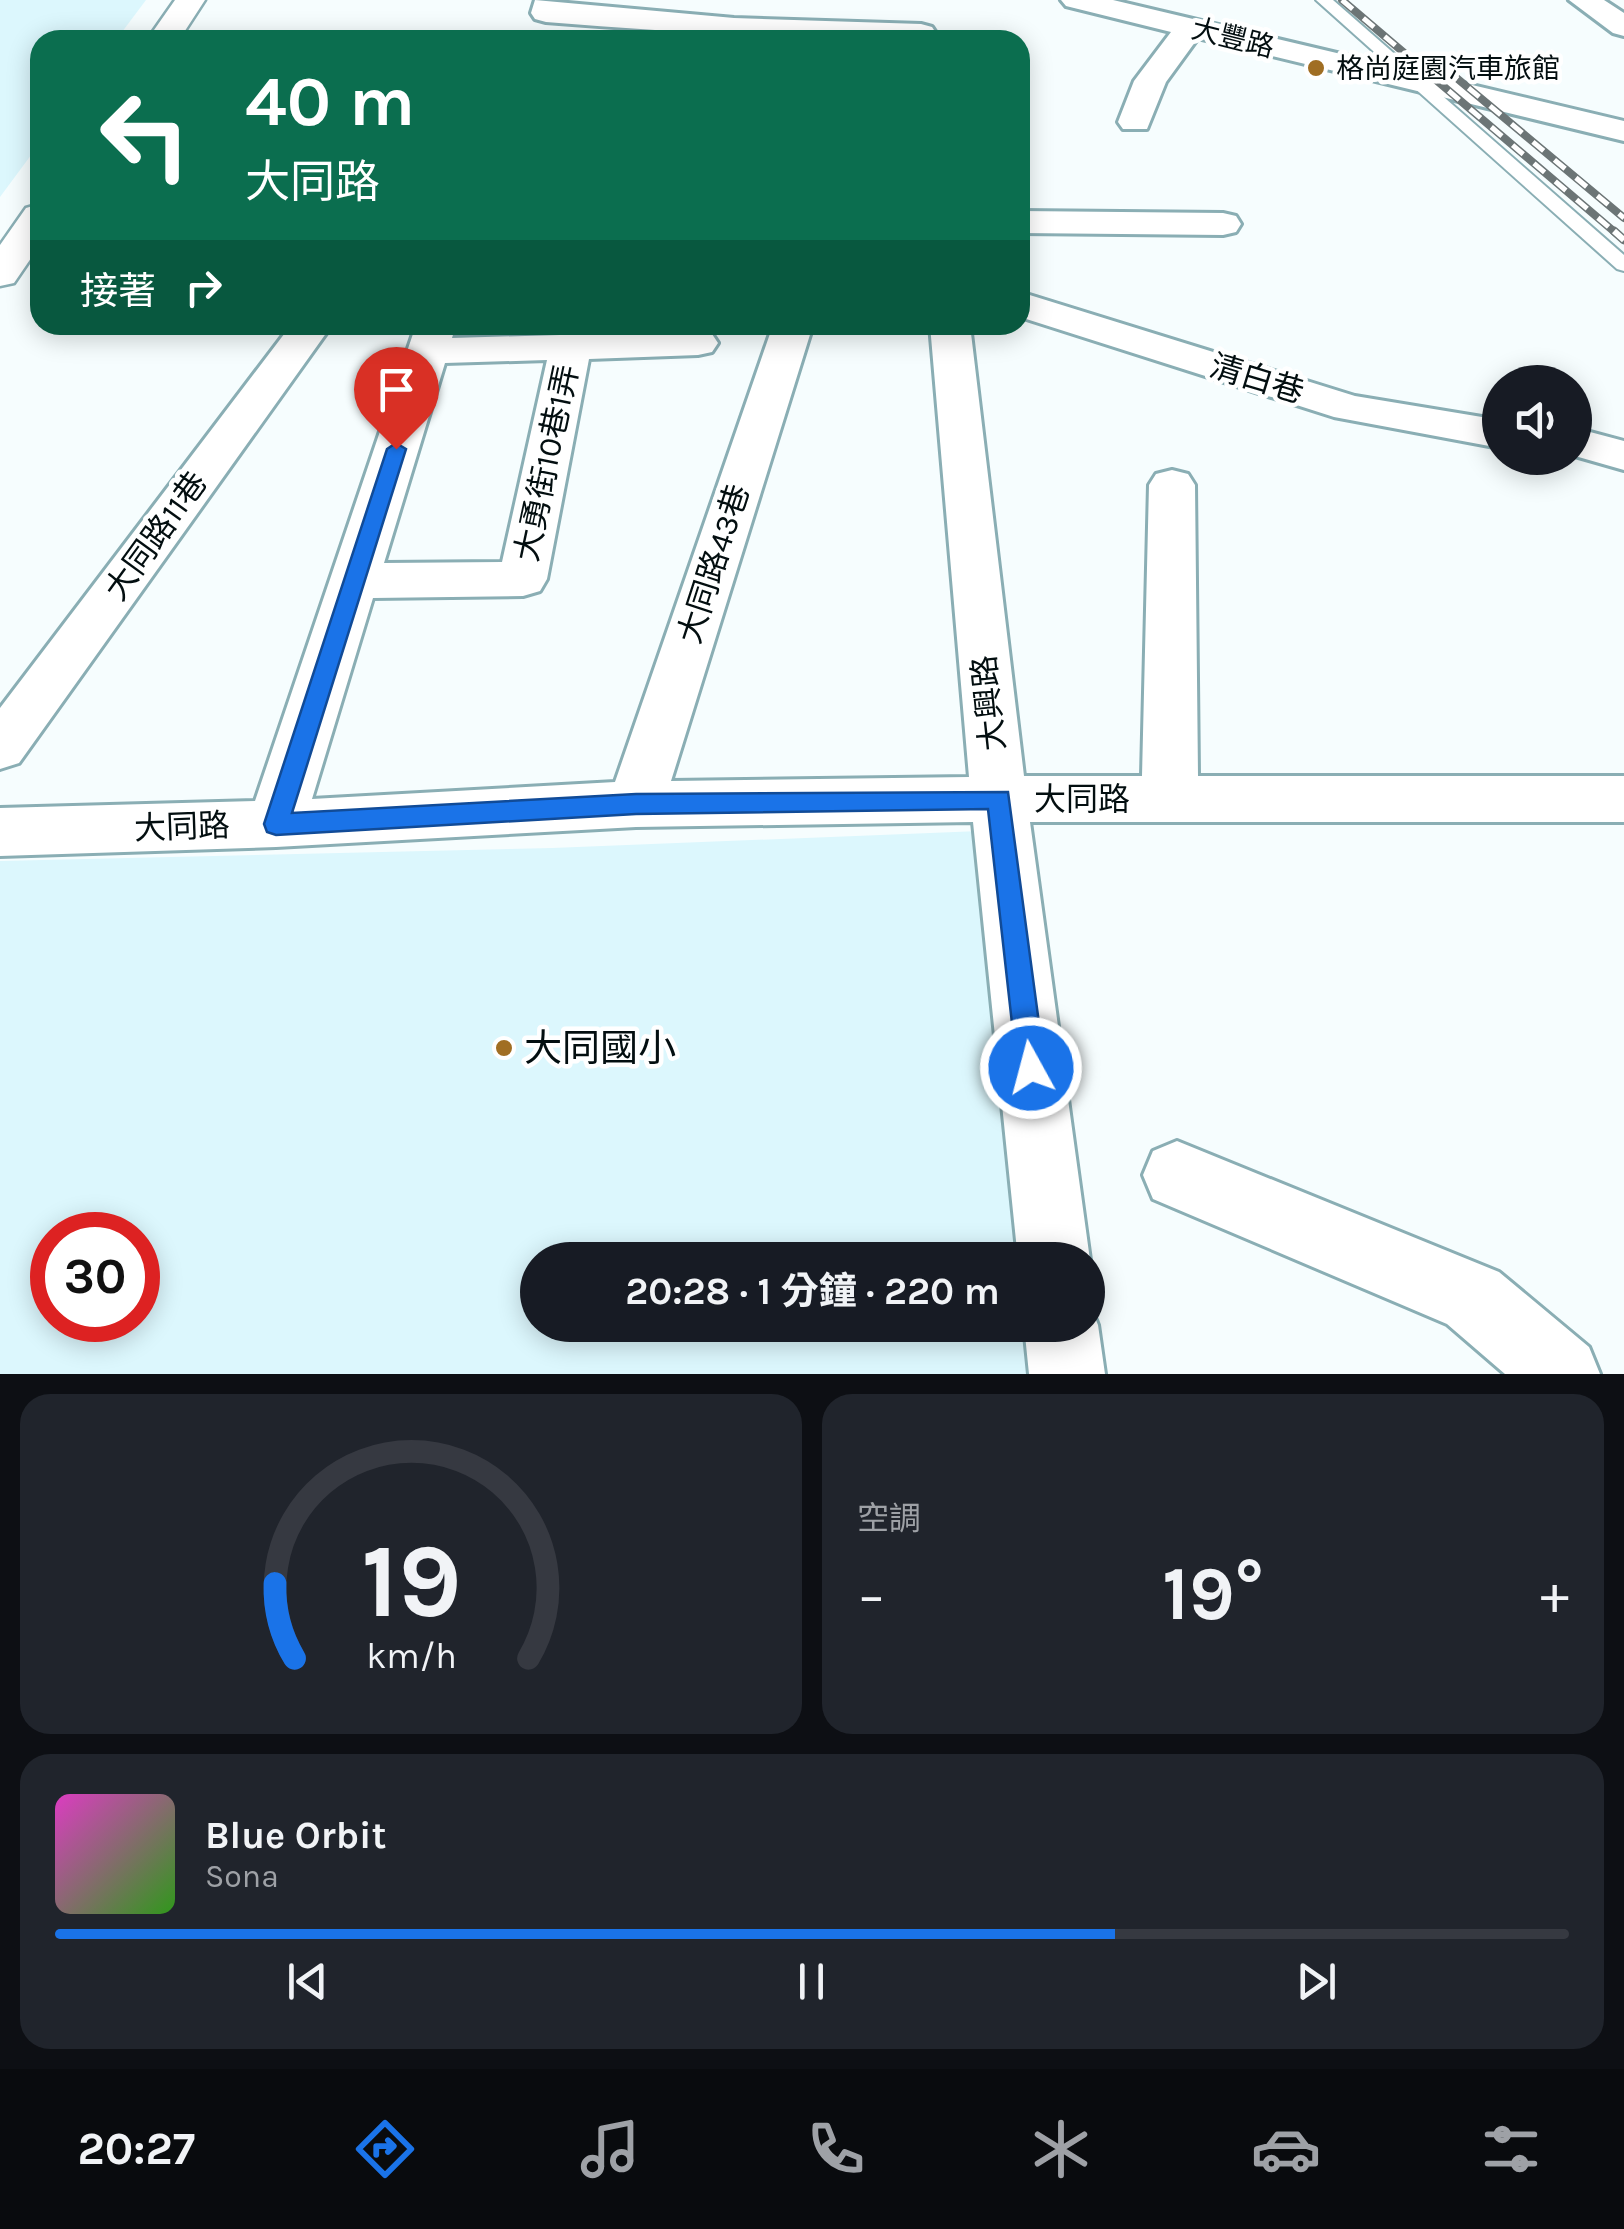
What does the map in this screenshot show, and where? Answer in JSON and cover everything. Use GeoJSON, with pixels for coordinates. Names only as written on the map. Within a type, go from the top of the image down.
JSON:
{"type":"FeatureCollection","features":[{"type":"Feature","properties":{"kind":"main road"},"geometry":{"type":"LineString","coordinates":[[169,30],[190,0]]}},
{"type":"Feature","properties":{"kind":"main road"},"geometry":{"type":"LineString","coordinates":[[0,274],[30,230]]}},
{"type":"Feature","properties":{"kind":"street"},"geometry":{"type":"LineString","coordinates":[[550,0],[546,14],[716,11],[734,27],[797,30]]}},
{"type":"Feature","properties":{"kind":"street"},"geometry":{"type":"LineString","coordinates":[[918,0],[921,30]]}},
{"type":"Feature","properties":{"kind":"street","name":"大豐路"},"geometry":{"type":"LineString","coordinates":[[1076,0],[1624,131]]}},
{"type":"Feature","properties":{"kind":"street"},"geometry":{"type":"LineString","coordinates":[[1584,0],[1624,27]]}},
{"type":"Feature","properties":{"kind":"street"},"geometry":{"type":"LineString","coordinates":[[1135,122],[1150,81],[1190,28]]}},
{"type":"Feature","properties":{"kind":"street"},"geometry":{"type":"LineString","coordinates":[[1030,222],[1224,224]]}},
{"type":"Feature","properties":{"kind":"street","name":"清白巷"},"geometry":{"type":"LineString","coordinates":[[1030,307],[1350,408],[1482,431]]}},
{"type":"Feature","properties":{"kind":"street","name":"大同路11巷"},"geometry":{"type":"LineString","coordinates":[[0,748],[305,335]]}},
{"type":"Feature","properties":{"kind":"street","name":"大同路43巷"},"geometry":{"type":"LineString","coordinates":[[636,804],[790,335]]}},
{"type":"Feature","properties":{"kind":"street","name":"大興路"},"geometry":{"type":"LineString","coordinates":[[951,335],[999,798],[1052,1242]]}},
{"type":"Feature","properties":{"kind":"street"},"geometry":{"type":"LineString","coordinates":[[276,824],[432,338],[570,348],[698,342]]}},
{"type":"Feature","properties":{"kind":"street","name":"大勇街10巷1弄"},"geometry":{"type":"LineString","coordinates":[[354,580],[523,579],[570,348]]}},
{"type":"Feature","properties":{"kind":"street"},"geometry":{"type":"LineString","coordinates":[[1592,447],[1624,456]]}},
{"type":"Feature","properties":{"kind":"street"},"geometry":{"type":"LineString","coordinates":[[1170,799],[1172,485]]}},
{"type":"Feature","properties":{"kind":"street","name":"大同路"},"geometry":{"type":"LineString","coordinates":[[0,832],[276,824],[636,804],[999,798],[1624,799]]}},
{"type":"Feature","properties":{"kind":"street"},"geometry":{"type":"LineString","coordinates":[[1178,1175],[1473,1298],[1562,1374]]}},
{"type":"Feature","properties":{"kind":"street"},"geometry":{"type":"LineString","coordinates":[[1063,1342],[1067,1374]]}},
{"type":"Feature","properties":{"kind":"lane"},"geometry":{"type":"LineString","coordinates":[[1324,0],[1624,266]]}},
{"type":"Feature","properties":{"kind":"shaded area"},"geometry":{"type":"Polygon","coordinates":[[[0,0],[146,0],[124,30],[30,30],[30,156],[0,197],[0,0]]]}},
{"type":"Feature","properties":{"kind":"shaded area","name":"大同國小"},"geometry":{"type":"Polygon","coordinates":[[[980,831],[1033,1242],[520,1242],[520,1342],[1046,1342],[1050,1374],[0,1374],[0,861],[552,848],[980,831]]]}},
{"type":"Feature","properties":{"kind":"railway"},"geometry":{"type":"LineString","coordinates":[[1342,0],[1617,234]]}},
{"type":"Feature","properties":{"kind":"railway"},"geometry":{"type":"LineString","coordinates":[[1447,70],[1624,218]]}},
{"type":"Feature","properties":{"kind":"railway"},"geometry":{"type":"LineString","coordinates":[[1614,231],[1624,240]]}},
{"type":"Feature","properties":{"kind":"place","name":"格尚庭園汽車旅館"},"geometry":{"type":"Point","coordinates":[1316,68]}},
{"type":"Feature","properties":{"kind":"place","name":"大同國小"},"geometry":{"type":"Point","coordinates":[504,1048]}},
{"type":"Feature","properties":{"kind":"route"},"geometry":{"type":"LineString","coordinates":[[396,449],[276,824],[636,804],[999,798],[1031,1068]]}}]}
